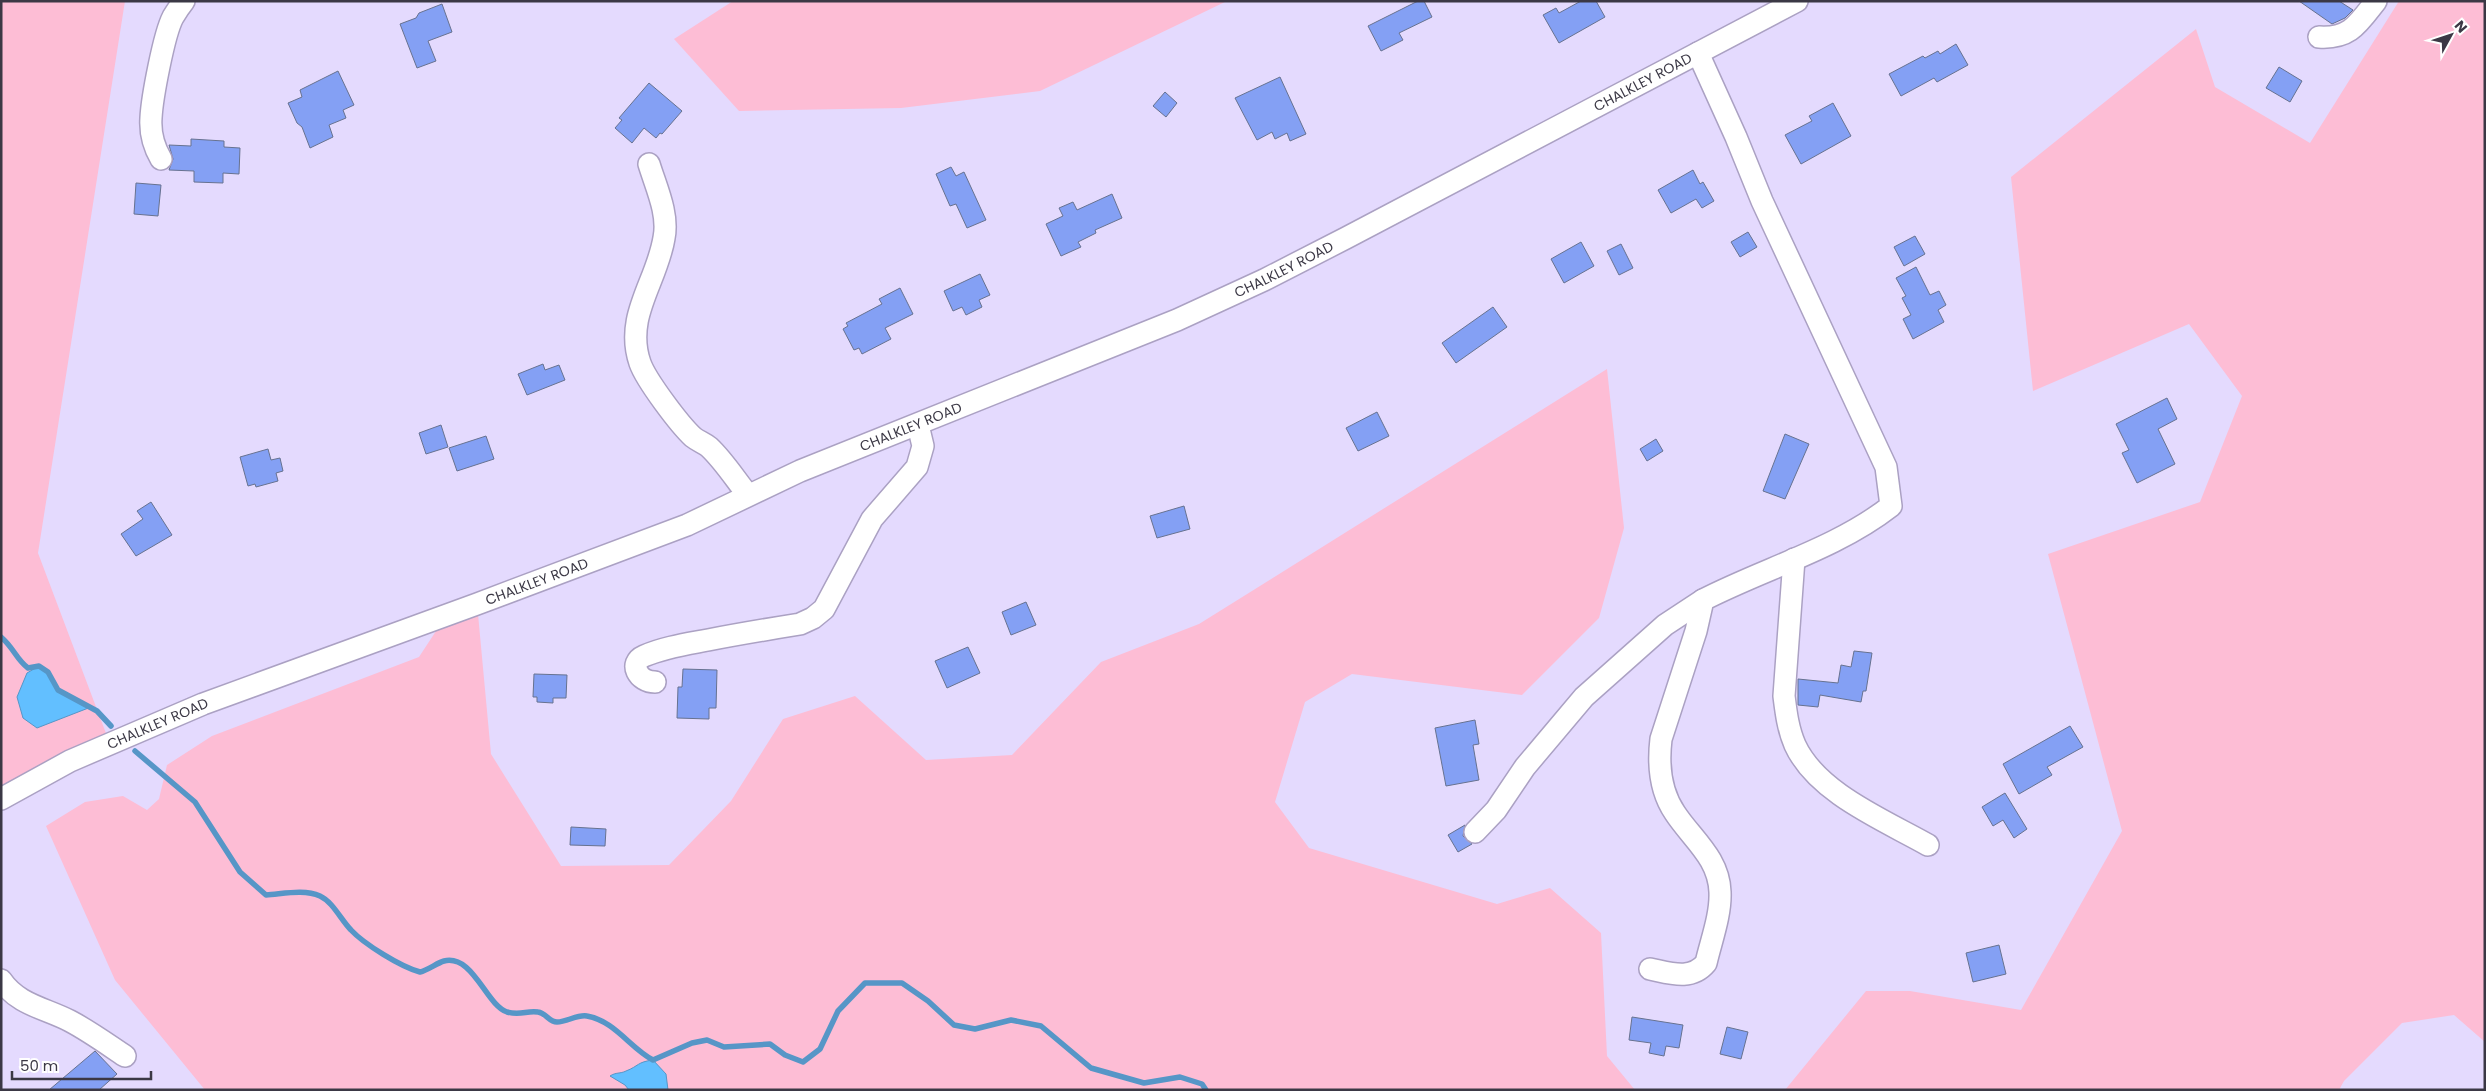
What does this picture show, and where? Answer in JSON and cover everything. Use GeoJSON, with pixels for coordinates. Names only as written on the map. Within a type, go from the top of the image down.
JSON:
{"type":"FeatureCollection","features":[{"type":"Feature","properties":{"kind":"street"},"geometry":{"type":"LineString","coordinates":[[160,159],[152,136],[151,119],[154,99],[172,18],[184,1]]}},
{"type":"Feature","properties":{"kind":"street","name":"CHALKLEY ROAD"},"geometry":{"type":"LineString","coordinates":[[1,799],[70,761],[203,704],[687,525],[800,471],[1144,334],[1264,280],[1797,1]]}},
{"type":"Feature","properties":{"kind":"street"},"geometry":{"type":"LineString","coordinates":[[2319,37],[2332,38],[2353,29],[2376,1]]}},
{"type":"Feature","properties":{"kind":"street"},"geometry":{"type":"LineString","coordinates":[[1476,832],[1496,810],[1525,767],[1584,697],[1666,625],[1703,600],[1842,538],[1874,520],[1891,506],[1888,475],[1762,201],[1736,137],[1698,53]]}},
{"type":"Feature","properties":{"kind":"street"},"geometry":{"type":"LineString","coordinates":[[649,164],[659,195],[665,230],[664,239],[636,326],[636,345],[640,364],[649,381],[693,436],[709,447],[748,495]]}},
{"type":"Feature","properties":{"kind":"street"},"geometry":{"type":"LineString","coordinates":[[655,682],[647,682],[640,678],[636,671],[637,663],[642,656],[673,646],[800,624],[813,618],[824,609],[872,519],[917,467],[923,446],[918,425]]}},
{"type":"Feature","properties":{"kind":"street"},"geometry":{"type":"LineString","coordinates":[[1794,559],[1784,696],[1787,719],[1795,745],[1810,767],[1836,792],[1928,845]]}},
{"type":"Feature","properties":{"kind":"street"},"geometry":{"type":"LineString","coordinates":[[1650,969],[1690,975],[1700,971],[1706,963],[1720,905],[1717,873],[1709,856],[1670,805],[1661,777],[1659,756],[1661,738],[1696,631],[1703,600]]}},
{"type":"Feature","properties":{"kind":"street"},"geometry":{"type":"LineString","coordinates":[[1,980],[16,996],[31,1006],[83,1028],[125,1056]]}},
{"type":"Feature","properties":{"kind":"shaded area"},"geometry":{"type":"Polygon","coordinates":[[[1,1],[125,1],[38,553],[107,736],[1,789],[1,1]]]}},
{"type":"Feature","properties":{"kind":"shaded area"},"geometry":{"type":"Polygon","coordinates":[[[733,1],[1227,1],[1040,91],[901,108],[739,111],[674,39],[733,1]]]}},
{"type":"Feature","properties":{"kind":"shaded area"},"geometry":{"type":"Polygon","coordinates":[[[2399,1],[2485,1],[2485,1042],[2454,1015],[2402,1023],[2344,1081],[2339,1090],[1785,1090],[1866,991],[1910,991],[2021,1010],[2122,831],[2048,554],[2200,502],[2242,396],[2189,324],[2033,391],[2011,177],[2196,29],[2215,87],[2310,143],[2399,1]]]}},
{"type":"Feature","properties":{"kind":"shaded area"},"geometry":{"type":"Polygon","coordinates":[[[1607,369],[1624,528],[1599,618],[1522,695],[1352,674],[1305,702],[1275,802],[1309,848],[1497,904],[1550,888],[1601,933],[1607,1056],[1635,1090],[205,1090],[115,980],[46,826],[85,802],[123,796],[147,810],[159,799],[167,765],[212,736],[419,657],[438,628],[478,614],[491,754],[561,866],[669,865],[731,801],[783,719],[855,696],[926,760],[1012,755],[1101,662],[1199,624],[1607,369]]]}},
{"type":"Feature","properties":{"kind":"water"},"geometry":{"type":"Polygon","coordinates":[[[39,666],[48,672],[58,690],[91,707],[37,728],[23,718],[17,697],[27,673],[39,666]]]}},
{"type":"Feature","properties":{"kind":"water"},"geometry":{"type":"Polygon","coordinates":[[[653,1060],[666,1074],[668,1090],[629,1090],[625,1085],[610,1076],[624,1072],[641,1063],[653,1060]]]}},
{"type":"Feature","properties":{"kind":"building"},"geometry":{"type":"Polygon","coordinates":[[[1418,1],[1424,1],[1432,17],[1399,33],[1403,40],[1381,51],[1368,26],[1418,1]]]}},
{"type":"Feature","properties":{"kind":"building"},"geometry":{"type":"Polygon","coordinates":[[[1581,1],[1596,1],[1605,17],[1559,43],[1543,15],[1556,8],[1559,13],[1581,1]]]}},
{"type":"Feature","properties":{"kind":"building"},"geometry":{"type":"Polygon","coordinates":[[[2299,1],[2339,1],[2353,10],[2345,18],[2332,24],[2299,1]]]}},
{"type":"Feature","properties":{"kind":"building"},"geometry":{"type":"Polygon","coordinates":[[[442,4],[452,32],[428,41],[436,61],[417,68],[400,24],[416,18],[419,13],[442,4]]]}},
{"type":"Feature","properties":{"kind":"building"},"geometry":{"type":"Polygon","coordinates":[[[1956,44],[1968,65],[1937,82],[1934,78],[1901,96],[1889,74],[1923,56],[1925,58],[1938,51],[1940,54],[1956,44]]]}},
{"type":"Feature","properties":{"kind":"building"},"geometry":{"type":"Polygon","coordinates":[[[2279,67],[2302,81],[2290,102],[2266,88],[2279,67]]]}},
{"type":"Feature","properties":{"kind":"building"},"geometry":{"type":"Polygon","coordinates":[[[338,71],[354,105],[343,110],[346,118],[329,125],[333,137],[310,148],[302,127],[297,123],[288,103],[302,97],[300,90],[338,71]]]}},
{"type":"Feature","properties":{"kind":"building"},"geometry":{"type":"Polygon","coordinates":[[[1280,77],[1306,134],[1290,141],[1287,133],[1275,139],[1272,132],[1257,140],[1235,98],[1280,77]]]}},
{"type":"Feature","properties":{"kind":"building"},"geometry":{"type":"Polygon","coordinates":[[[649,83],[682,111],[662,134],[660,133],[656,138],[644,128],[632,143],[615,128],[622,120],[619,118],[649,83]]]}},
{"type":"Feature","properties":{"kind":"building"},"geometry":{"type":"Polygon","coordinates":[[[1165,92],[1177,103],[1166,117],[1153,106],[1165,92]]]}},
{"type":"Feature","properties":{"kind":"building"},"geometry":{"type":"Polygon","coordinates":[[[1833,103],[1851,136],[1801,164],[1785,135],[1812,121],[1809,116],[1833,103]]]}},
{"type":"Feature","properties":{"kind":"building"},"geometry":{"type":"Polygon","coordinates":[[[191,139],[224,141],[224,147],[240,148],[239,174],[223,173],[223,183],[194,182],[194,171],[169,170],[173,159],[169,145],[191,146],[191,139]]]}},
{"type":"Feature","properties":{"kind":"building"},"geometry":{"type":"Polygon","coordinates":[[[951,167],[956,176],[964,172],[986,220],[967,228],[956,204],[950,206],[936,174],[951,167]]]}},
{"type":"Feature","properties":{"kind":"building"},"geometry":{"type":"Polygon","coordinates":[[[1693,170],[1700,184],[1703,182],[1714,201],[1702,208],[1696,199],[1671,213],[1658,190],[1693,170]]]}},
{"type":"Feature","properties":{"kind":"building"},"geometry":{"type":"Polygon","coordinates":[[[136,183],[161,185],[158,216],[134,214],[136,183]]]}},
{"type":"Feature","properties":{"kind":"building"},"geometry":{"type":"Polygon","coordinates":[[[1112,194],[1122,218],[1095,230],[1096,233],[1078,242],[1081,247],[1061,256],[1046,224],[1063,216],[1059,208],[1073,202],[1077,210],[1112,194]]]}},
{"type":"Feature","properties":{"kind":"building"},"geometry":{"type":"Polygon","coordinates":[[[1748,232],[1757,247],[1740,257],[1731,242],[1748,232]]]}},
{"type":"Feature","properties":{"kind":"building"},"geometry":{"type":"Polygon","coordinates":[[[1915,236],[1925,254],[1904,266],[1894,247],[1915,236]]]}},
{"type":"Feature","properties":{"kind":"building"},"geometry":{"type":"Polygon","coordinates":[[[1581,242],[1594,266],[1564,283],[1551,259],[1581,242]]]}},
{"type":"Feature","properties":{"kind":"building"},"geometry":{"type":"Polygon","coordinates":[[[1621,244],[1633,268],[1619,275],[1607,251],[1621,244]]]}},
{"type":"Feature","properties":{"kind":"building"},"geometry":{"type":"Polygon","coordinates":[[[1916,267],[1930,295],[1939,291],[1946,305],[1938,310],[1944,322],[1913,339],[1903,319],[1911,315],[1902,298],[1906,296],[1896,278],[1916,267]]]}},
{"type":"Feature","properties":{"kind":"building"},"geometry":{"type":"Polygon","coordinates":[[[980,274],[990,295],[979,300],[982,307],[966,315],[962,307],[953,311],[944,291],[980,274]]]}},
{"type":"Feature","properties":{"kind":"building"},"geometry":{"type":"Polygon","coordinates":[[[900,288],[913,314],[885,328],[891,339],[862,354],[859,348],[854,350],[843,329],[848,326],[846,323],[882,304],[879,299],[900,288]]]}},
{"type":"Feature","properties":{"kind":"building"},"geometry":{"type":"Polygon","coordinates":[[[1493,307],[1507,327],[1456,363],[1442,343],[1493,307]]]}},
{"type":"Feature","properties":{"kind":"building"},"geometry":{"type":"Polygon","coordinates":[[[543,364],[545,370],[559,365],[565,380],[527,395],[518,374],[543,364]]]}},
{"type":"Feature","properties":{"kind":"building"},"geometry":{"type":"Polygon","coordinates":[[[2167,398],[2177,419],[2158,429],[2175,464],[2137,483],[2122,453],[2129,450],[2116,424],[2167,398]]]}},
{"type":"Feature","properties":{"kind":"building"},"geometry":{"type":"Polygon","coordinates":[[[1377,412],[1389,436],[1358,451],[1346,428],[1377,412]]]}},
{"type":"Feature","properties":{"kind":"building"},"geometry":{"type":"Polygon","coordinates":[[[441,425],[448,447],[426,454],[419,433],[441,425]]]}},
{"type":"Feature","properties":{"kind":"building"},"geometry":{"type":"Polygon","coordinates":[[[1785,434],[1809,444],[1785,499],[1763,491],[1785,434]]]}},
{"type":"Feature","properties":{"kind":"building"},"geometry":{"type":"Polygon","coordinates":[[[486,436],[494,459],[457,471],[449,448],[486,436]]]}},
{"type":"Feature","properties":{"kind":"building"},"geometry":{"type":"Polygon","coordinates":[[[1656,439],[1663,451],[1647,461],[1640,449],[1656,439]]]}},
{"type":"Feature","properties":{"kind":"building"},"geometry":{"type":"Polygon","coordinates":[[[268,449],[271,460],[280,458],[283,471],[276,473],[278,481],[256,487],[255,484],[248,486],[240,457],[268,449]]]}},
{"type":"Feature","properties":{"kind":"building"},"geometry":{"type":"Polygon","coordinates":[[[151,502],[172,535],[136,556],[121,534],[143,519],[137,511],[151,502]]]}},
{"type":"Feature","properties":{"kind":"building"},"geometry":{"type":"Polygon","coordinates":[[[1184,506],[1190,529],[1157,538],[1150,516],[1184,506]]]}},
{"type":"Feature","properties":{"kind":"building"},"geometry":{"type":"Polygon","coordinates":[[[1026,602],[1036,625],[1011,635],[1002,612],[1026,602]]]}},
{"type":"Feature","properties":{"kind":"building"},"geometry":{"type":"Polygon","coordinates":[[[968,647],[980,673],[947,688],[935,661],[968,647]]]}},
{"type":"Feature","properties":{"kind":"building"},"geometry":{"type":"Polygon","coordinates":[[[1854,651],[1872,653],[1866,691],[1863,691],[1861,702],[1820,695],[1818,707],[1798,705],[1798,679],[1838,683],[1841,665],[1851,667],[1854,651]]]}},
{"type":"Feature","properties":{"kind":"building"},"geometry":{"type":"Polygon","coordinates":[[[683,669],[717,670],[716,708],[709,708],[709,719],[677,718],[678,687],[682,687],[683,669]]]}},
{"type":"Feature","properties":{"kind":"building"},"geometry":{"type":"Polygon","coordinates":[[[534,674],[567,675],[566,698],[553,698],[553,703],[537,702],[537,697],[533,697],[534,674]]]}},
{"type":"Feature","properties":{"kind":"building"},"geometry":{"type":"Polygon","coordinates":[[[1475,720],[1479,744],[1473,745],[1479,780],[1446,786],[1435,728],[1475,720]]]}},
{"type":"Feature","properties":{"kind":"building"},"geometry":{"type":"Polygon","coordinates":[[[2070,726],[2083,747],[2047,767],[2052,775],[2019,794],[2003,764],[2070,726]]]}},
{"type":"Feature","properties":{"kind":"building"},"geometry":{"type":"Polygon","coordinates":[[[2005,793],[2027,829],[2014,838],[2003,820],[1993,826],[1982,807],[2005,793]]]}},
{"type":"Feature","properties":{"kind":"building"},"geometry":{"type":"Polygon","coordinates":[[[1465,825],[1463,836],[1472,844],[1458,852],[1448,835],[1465,825]]]}},
{"type":"Feature","properties":{"kind":"building"},"geometry":{"type":"Polygon","coordinates":[[[571,827],[606,829],[605,846],[570,845],[571,827]]]}},
{"type":"Feature","properties":{"kind":"building"},"geometry":{"type":"Polygon","coordinates":[[[1999,945],[2006,974],[1973,982],[1966,953],[1999,945]]]}},
{"type":"Feature","properties":{"kind":"building"},"geometry":{"type":"Polygon","coordinates":[[[1632,1017],[1683,1025],[1679,1048],[1666,1046],[1664,1056],[1649,1053],[1651,1043],[1629,1040],[1632,1017]]]}},
{"type":"Feature","properties":{"kind":"building"},"geometry":{"type":"Polygon","coordinates":[[[1727,1027],[1748,1032],[1741,1059],[1720,1054],[1727,1027]]]}},
{"type":"Feature","properties":{"kind":"building"},"geometry":{"type":"Polygon","coordinates":[[[95,1051],[117,1074],[99,1090],[49,1090],[95,1051]]]}},
{"type":"Feature","properties":{"kind":"waterway"},"geometry":{"type":"LineString","coordinates":[[1,637],[28,668],[39,666],[48,672],[58,690],[97,711],[111,726]]}},
{"type":"Feature","properties":{"kind":"waterway"},"geometry":{"type":"LineString","coordinates":[[135,751],[195,802],[240,872],[266,895],[300,892],[320,896],[329,902],[357,936],[403,965],[420,972],[444,961],[454,961],[463,965],[471,972],[499,1008],[507,1012],[538,1012],[557,1022],[584,1016],[597,1019],[606,1023],[653,1060],[692,1043],[707,1040],[724,1047],[770,1044],[785,1055],[803,1062],[820,1049],[838,1011],[865,983],[902,983],[928,1001],[954,1025],[975,1029],[1011,1020],[1041,1026],[1091,1068],[1144,1083],[1180,1077],[1202,1084],[1206,1090]]}}]}
